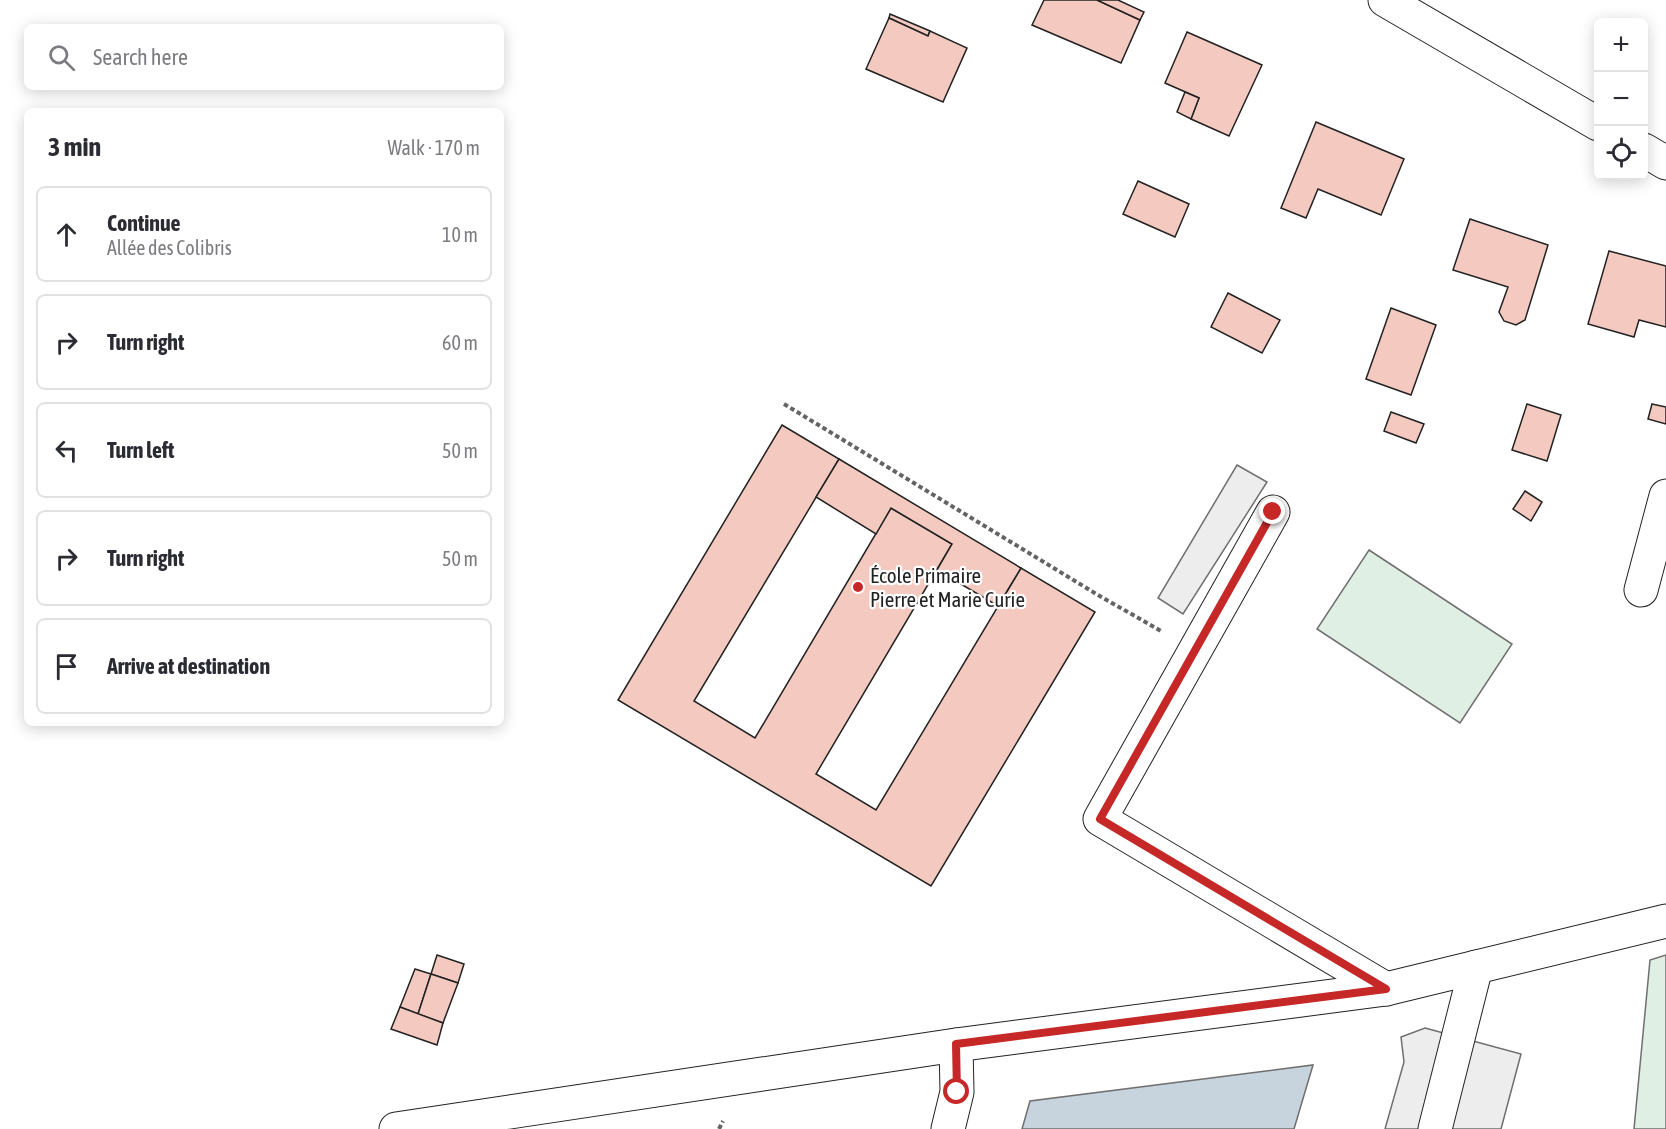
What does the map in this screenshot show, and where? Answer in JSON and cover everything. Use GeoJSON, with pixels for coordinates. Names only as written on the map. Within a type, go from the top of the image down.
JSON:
{"type":"FeatureCollection","features":[{"type":"Feature","properties":{"kind":"street"},"geometry":{"type":"LineString","coordinates":[[1385,0],[1594,121]]}},
{"type":"Feature","properties":{"kind":"street"},"geometry":{"type":"LineString","coordinates":[[1648,152],[1666,163]]}},
{"type":"Feature","properties":{"kind":"street"},"geometry":{"type":"LineString","coordinates":[[1641,590],[1666,496]]}},
{"type":"Feature","properties":{"kind":"street"},"geometry":{"type":"LineString","coordinates":[[1273,512],[1100,819],[1386,989]]}},
{"type":"Feature","properties":{"kind":"street"},"geometry":{"type":"LineString","coordinates":[[396,1129],[956,1044],[1386,989],[1666,921]]}},
{"type":"Feature","properties":{"kind":"street"},"geometry":{"type":"LineString","coordinates":[[1435,1129],[1476,967]]}},
{"type":"Feature","properties":{"kind":"street"},"geometry":{"type":"LineString","coordinates":[[948,1129],[957,1092],[956,1044]]}},
{"type":"Feature","properties":{"kind":"path"},"geometry":{"type":"LineString","coordinates":[[784,404],[1098,595],[1195,650]]}},
{"type":"Feature","properties":{"kind":"green space"},"geometry":{"type":"Polygon","coordinates":[[[1369,550],[1512,644],[1460,723],[1317,629],[1369,550]]]}},
{"type":"Feature","properties":{"kind":"green space"},"geometry":{"type":"Polygon","coordinates":[[[1666,955],[1666,1129],[1634,1129],[1650,960],[1666,955]]]}},
{"type":"Feature","properties":{"kind":"shaded area"},"geometry":{"type":"Polygon","coordinates":[[[1237,465],[1267,482],[1183,614],[1158,598],[1237,465]]]}},
{"type":"Feature","properties":{"kind":"shaded area"},"geometry":{"type":"Polygon","coordinates":[[[1425,1028],[1521,1054],[1501,1129],[1385,1129],[1404,1062],[1401,1037],[1425,1028]]]}},
{"type":"Feature","properties":{"kind":"shaded area"},"geometry":{"type":"Polygon","coordinates":[[[1313,1065],[1294,1129],[1022,1129],[1030,1101],[1313,1065]]]}},
{"type":"Feature","properties":{"kind":"building"},"geometry":{"type":"Polygon","coordinates":[[[1044,0],[1097,0],[1140,20],[1121,63],[1032,25],[1044,0]]]}},
{"type":"Feature","properties":{"kind":"building"},"geometry":{"type":"Polygon","coordinates":[[[1097,0],[1118,0],[1144,12],[1140,20],[1097,0]]]}},
{"type":"Feature","properties":{"kind":"building"},"geometry":{"type":"Polygon","coordinates":[[[890,14],[930,31],[928,36],[889,18],[890,14]]]}},
{"type":"Feature","properties":{"kind":"building"},"geometry":{"type":"Polygon","coordinates":[[[889,18],[928,36],[930,31],[967,48],[943,102],[866,69],[889,18]]]}},
{"type":"Feature","properties":{"kind":"building"},"geometry":{"type":"Polygon","coordinates":[[[1187,32],[1262,65],[1229,136],[1191,119],[1199,98],[1165,83],[1187,32]]]}},
{"type":"Feature","properties":{"kind":"building"},"geometry":{"type":"Polygon","coordinates":[[[1185,92],[1199,98],[1191,119],[1177,112],[1185,92]]]}},
{"type":"Feature","properties":{"kind":"building"},"geometry":{"type":"Polygon","coordinates":[[[1316,122],[1404,159],[1381,215],[1318,189],[1306,218],[1281,208],[1316,122]]]}},
{"type":"Feature","properties":{"kind":"building"},"geometry":{"type":"Polygon","coordinates":[[[1138,181],[1189,204],[1175,237],[1123,214],[1138,181]]]}},
{"type":"Feature","properties":{"kind":"building"},"geometry":{"type":"Polygon","coordinates":[[[1470,219],[1548,245],[1525,320],[1516,325],[1504,321],[1499,312],[1508,287],[1453,270],[1470,219]]]}},
{"type":"Feature","properties":{"kind":"building"},"geometry":{"type":"Polygon","coordinates":[[[1609,251],[1666,266],[1666,327],[1639,320],[1634,337],[1588,324],[1609,251]]]}},
{"type":"Feature","properties":{"kind":"building"},"geometry":{"type":"Polygon","coordinates":[[[1228,293],[1280,320],[1262,353],[1211,327],[1228,293]]]}},
{"type":"Feature","properties":{"kind":"building"},"geometry":{"type":"Polygon","coordinates":[[[1391,308],[1436,325],[1411,395],[1366,379],[1391,308]]]}},
{"type":"Feature","properties":{"kind":"building"},"geometry":{"type":"Polygon","coordinates":[[[1527,404],[1561,415],[1547,461],[1512,450],[1527,404]]]}},
{"type":"Feature","properties":{"kind":"building"},"geometry":{"type":"Polygon","coordinates":[[[1652,404],[1666,407],[1666,424],[1648,419],[1652,404]]]}},
{"type":"Feature","properties":{"kind":"building"},"geometry":{"type":"Polygon","coordinates":[[[1391,412],[1424,424],[1416,443],[1384,431],[1391,412]]]}},
{"type":"Feature","properties":{"kind":"building"},"geometry":{"type":"Polygon","coordinates":[[[782,425],[839,459],[694,701],[755,738],[891,508],[952,544],[816,774],[876,810],[1021,568],[1095,612],[931,886],[618,700],[782,425]]]}},
{"type":"Feature","properties":{"kind":"building"},"geometry":{"type":"Polygon","coordinates":[[[839,459],[1021,568],[998,606],[937,570],[952,544],[891,508],[876,534],[816,497],[839,459]]]}},
{"type":"Feature","properties":{"kind":"building"},"geometry":{"type":"Polygon","coordinates":[[[1525,491],[1542,502],[1531,521],[1513,509],[1525,491]]]}},
{"type":"Feature","properties":{"kind":"building"},"geometry":{"type":"Polygon","coordinates":[[[437,955],[464,964],[458,983],[431,974],[437,955]]]}},
{"type":"Feature","properties":{"kind":"building"},"geometry":{"type":"Polygon","coordinates":[[[415,969],[431,974],[418,1014],[400,1007],[415,969]]]}},
{"type":"Feature","properties":{"kind":"building"},"geometry":{"type":"Polygon","coordinates":[[[431,974],[458,983],[443,1023],[418,1014],[431,974]]]}},
{"type":"Feature","properties":{"kind":"building"},"geometry":{"type":"Polygon","coordinates":[[[400,1007],[443,1023],[437,1045],[391,1029],[400,1007]]]}},
{"type":"Feature","properties":{"kind":"place","name":"École Primaire Pierre et Marie Curie"},"geometry":{"type":"Point","coordinates":[858,587]}},
{"type":"Feature","properties":{"kind":"route"},"geometry":{"type":"LineString","coordinates":[[957,1092],[956,1044],[1386,989],[1100,819],[1273,512]]}}]}
